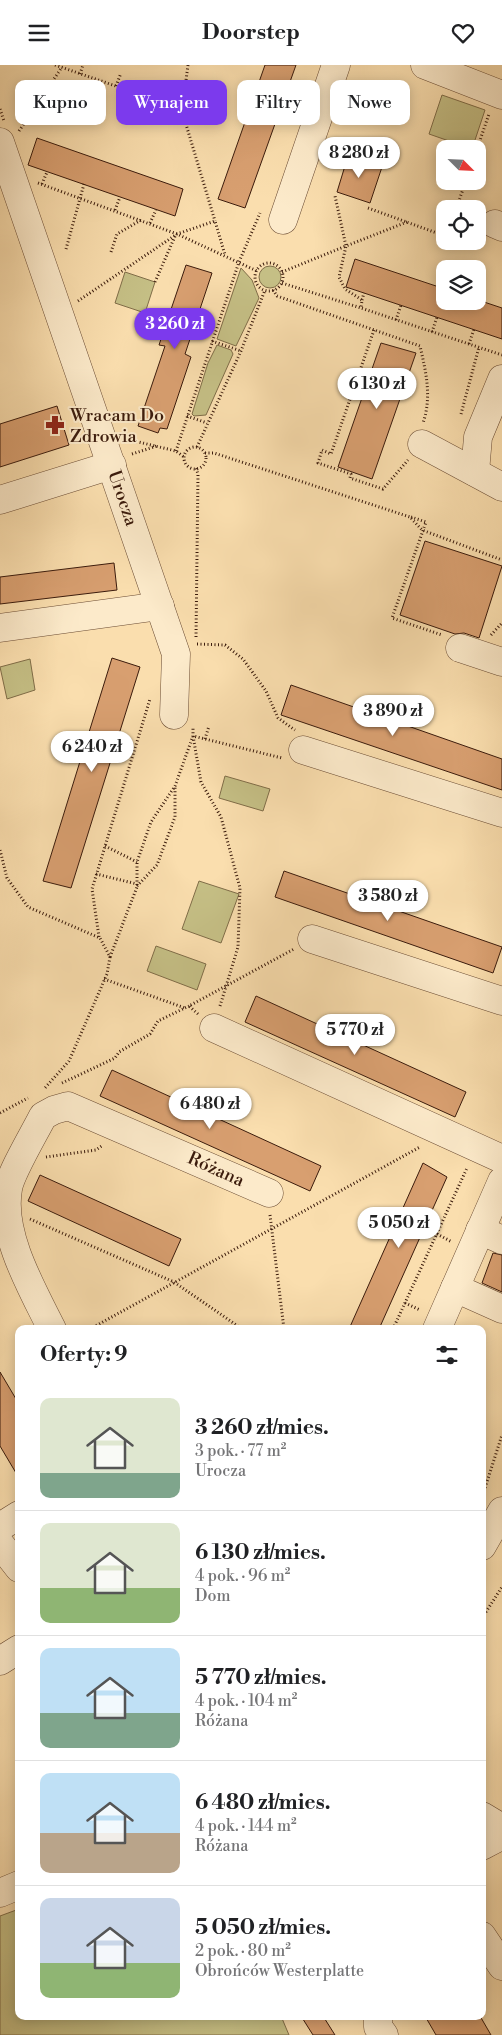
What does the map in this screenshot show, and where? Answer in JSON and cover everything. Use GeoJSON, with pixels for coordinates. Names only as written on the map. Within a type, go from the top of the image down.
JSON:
{"type":"FeatureCollection","features":[{"type":"Feature","properties":{"kind":"street"},"geometry":{"type":"LineString","coordinates":[[283,220],[336,65]]}},
{"type":"Feature","properties":{"kind":"street"},"geometry":{"type":"LineString","coordinates":[[425,65],[499,93]]}},
{"type":"Feature","properties":{"kind":"street","name":"Urocza"},"geometry":{"type":"LineString","coordinates":[[8,139],[118,461],[160,606],[176,654],[174,715]]}},
{"type":"Feature","properties":{"kind":"street"},"geometry":{"type":"LineString","coordinates":[[475,472],[478,437],[502,379]]}},
{"type":"Feature","properties":{"kind":"street"},"geometry":{"type":"LineString","coordinates":[[422,444],[502,487]]}},
{"type":"Feature","properties":{"kind":"street"},"geometry":{"type":"LineString","coordinates":[[0,500],[118,461]]}},
{"type":"Feature","properties":{"kind":"street"},"geometry":{"type":"LineString","coordinates":[[0,628],[160,606]]}},
{"type":"Feature","properties":{"kind":"street"},"geometry":{"type":"LineString","coordinates":[[460,648],[502,662]]}},
{"type":"Feature","properties":{"kind":"street"},"geometry":{"type":"LineString","coordinates":[[298,745],[502,813]]}},
{"type":"Feature","properties":{"kind":"street"},"geometry":{"type":"LineString","coordinates":[[312,939],[502,1001]]}},
{"type":"Feature","properties":{"kind":"street"},"geometry":{"type":"LineString","coordinates":[[214,1028],[502,1159]]}},
{"type":"Feature","properties":{"kind":"street","name":"Różana"},"geometry":{"type":"LineString","coordinates":[[50,1325],[30,1284],[7,1222],[8,1187],[43,1117],[54,1110],[68,1106],[269,1193]]}},
{"type":"Feature","properties":{"kind":"street"},"geometry":{"type":"LineString","coordinates":[[439,1325],[455,1288],[491,1235],[502,1181]]}},
{"type":"Feature","properties":{"kind":"street"},"geometry":{"type":"LineString","coordinates":[[455,1288],[502,1309]]}},
{"type":"Feature","properties":{"kind":"street"},"geometry":{"type":"LineString","coordinates":[[486,1539],[502,1511]]}},
{"type":"Feature","properties":{"kind":"street"},"geometry":{"type":"LineString","coordinates":[[0,1527],[15,1518]]}},
{"type":"Feature","properties":{"kind":"street"},"geometry":{"type":"LineString","coordinates":[[0,1544],[15,1563]]}},
{"type":"Feature","properties":{"kind":"street"},"geometry":{"type":"LineString","coordinates":[[0,1661],[15,1652]]}},
{"type":"Feature","properties":{"kind":"street"},"geometry":{"type":"LineString","coordinates":[[486,1823],[494,1836]]}},
{"type":"Feature","properties":{"kind":"street"},"geometry":{"type":"LineString","coordinates":[[0,1893],[15,1887]]}},
{"type":"Feature","properties":{"kind":"street"},"geometry":{"type":"LineString","coordinates":[[486,1943],[502,1966]]}},
{"type":"Feature","properties":{"kind":"street"},"geometry":{"type":"LineString","coordinates":[[378,2020],[378,2027],[384,2035]]}},
{"type":"Feature","properties":{"kind":"path"},"geometry":{"type":"LineString","coordinates":[[55,65],[116,86]]}},
{"type":"Feature","properties":{"kind":"path"},"geometry":{"type":"LineString","coordinates":[[80,74],[83,65]]}},
{"type":"Feature","properties":{"kind":"path"},"geometry":{"type":"LineString","coordinates":[[186,80],[188,65]]}},
{"type":"Feature","properties":{"kind":"path"},"geometry":{"type":"LineString","coordinates":[[8,139],[62,67]]}},
{"type":"Feature","properties":{"kind":"path"},"geometry":{"type":"LineString","coordinates":[[118,80],[121,73]]}},
{"type":"Feature","properties":{"kind":"path"},"geometry":{"type":"LineString","coordinates":[[481,140],[499,93]]}},
{"type":"Feature","properties":{"kind":"path"},"geometry":{"type":"LineString","coordinates":[[187,125],[226,256]]}},
{"type":"Feature","properties":{"kind":"path"},"geometry":{"type":"LineString","coordinates":[[23,187],[47,171]]}},
{"type":"Feature","properties":{"kind":"path"},"geometry":{"type":"LineString","coordinates":[[66,249],[84,184]]}},
{"type":"Feature","properties":{"kind":"path"},"geometry":{"type":"LineString","coordinates":[[23,187],[80,197],[177,234],[257,271]]}},
{"type":"Feature","properties":{"kind":"path"},"geometry":{"type":"LineString","coordinates":[[335,196],[346,246],[339,277],[345,289],[362,300]]}},
{"type":"Feature","properties":{"kind":"path"},"geometry":{"type":"LineString","coordinates":[[114,210],[120,197]]}},
{"type":"Feature","properties":{"kind":"path"},"geometry":{"type":"LineString","coordinates":[[368,208],[436,233]]}},
{"type":"Feature","properties":{"kind":"path"},"geometry":{"type":"LineString","coordinates":[[150,223],[156,210]]}},
{"type":"Feature","properties":{"kind":"path"},"geometry":{"type":"LineString","coordinates":[[111,252],[117,234],[142,220]]}},
{"type":"Feature","properties":{"kind":"path"},"geometry":{"type":"LineString","coordinates":[[70,307],[177,234],[215,221]]}},
{"type":"Feature","properties":{"kind":"path"},"geometry":{"type":"LineString","coordinates":[[282,272],[406,222]]}},
{"type":"Feature","properties":{"kind":"path"},"geometry":{"type":"LineString","coordinates":[[155,282],[177,234]]}},
{"type":"Feature","properties":{"kind":"path"},"geometry":{"type":"LineString","coordinates":[[176,451],[239,263]]}},
{"type":"Feature","properties":{"kind":"path"},"geometry":{"type":"LineString","coordinates":[[273,291],[282,283],[282,272],[276,265],[264,264],[257,271],[256,279],[258,285],[265,290],[273,291],[277,296],[420,346],[428,377],[428,409],[419,434],[422,444],[383,489],[350,478],[351,474],[318,463],[322,450],[331,454],[374,330]]}},
{"type":"Feature","properties":{"kind":"path"},"geometry":{"type":"LineString","coordinates":[[282,283],[502,355]]}},
{"type":"Feature","properties":{"kind":"path"},"geometry":{"type":"LineString","coordinates":[[198,447],[207,423],[241,351],[265,290]]}},
{"type":"Feature","properties":{"kind":"path"},"geometry":{"type":"LineString","coordinates":[[360,308],[364,293]]}},
{"type":"Feature","properties":{"kind":"path"},"geometry":{"type":"LineString","coordinates":[[396,319],[401,305]]}},
{"type":"Feature","properties":{"kind":"path"},"geometry":{"type":"LineString","coordinates":[[432,332],[437,317]]}},
{"type":"Feature","properties":{"kind":"path"},"geometry":{"type":"LineString","coordinates":[[469,344],[474,329]]}},
{"type":"Feature","properties":{"kind":"path"},"geometry":{"type":"LineString","coordinates":[[212,341],[241,351]]}},
{"type":"Feature","properties":{"kind":"path"},"geometry":{"type":"LineString","coordinates":[[460,418],[479,347]]}},
{"type":"Feature","properties":{"kind":"path"},"geometry":{"type":"LineString","coordinates":[[187,416],[207,423]]}},
{"type":"Feature","properties":{"kind":"path"},"geometry":{"type":"LineString","coordinates":[[124,438],[176,451],[184,457],[189,467],[194,469],[204,463],[205,453]]}},
{"type":"Feature","properties":{"kind":"path"},"geometry":{"type":"LineString","coordinates":[[118,461],[158,446]]}},
{"type":"Feature","properties":{"kind":"path"},"geometry":{"type":"LineString","coordinates":[[184,457],[191,447],[198,447],[205,453],[214,453],[426,522],[392,618],[460,641],[460,648]]}},
{"type":"Feature","properties":{"kind":"path"},"geometry":{"type":"LineString","coordinates":[[410,517],[423,530],[502,560]]}},
{"type":"Feature","properties":{"kind":"path"},"geometry":{"type":"LineString","coordinates":[[104,979],[187,1007],[214,1028],[238,947],[240,888],[221,817],[201,782],[193,736],[290,760],[298,745],[296,731],[278,718],[266,691],[243,659],[225,645],[196,644]]}},
{"type":"Feature","properties":{"kind":"path"},"geometry":{"type":"LineString","coordinates":[[110,957],[100,937],[92,889],[152,695]]}},
{"type":"Feature","properties":{"kind":"path"},"geometry":{"type":"LineString","coordinates":[[205,739],[209,726]]}},
{"type":"Feature","properties":{"kind":"path"},"geometry":{"type":"LineString","coordinates":[[96,874],[137,885],[157,865],[175,817],[175,786]]}},
{"type":"Feature","properties":{"kind":"path"},"geometry":{"type":"LineString","coordinates":[[105,846],[137,862]]}},
{"type":"Feature","properties":{"kind":"path"},"geometry":{"type":"LineString","coordinates":[[0,850],[6,878],[28,907],[100,937]]}},
{"type":"Feature","properties":{"kind":"path"},"geometry":{"type":"LineString","coordinates":[[37,1093],[48,1085],[69,1061],[104,979],[124,921]]}},
{"type":"Feature","properties":{"kind":"path"},"geometry":{"type":"LineString","coordinates":[[48,1085],[60,1084],[114,1058],[119,1052],[150,1034],[158,1021],[312,939]]}},
{"type":"Feature","properties":{"kind":"path"},"geometry":{"type":"LineString","coordinates":[[0,1113],[30,1097]]}},
{"type":"Feature","properties":{"kind":"path"},"geometry":{"type":"LineString","coordinates":[[44,1157],[96,1150],[127,1131]]}},
{"type":"Feature","properties":{"kind":"path"},"geometry":{"type":"LineString","coordinates":[[97,1325],[434,1140],[450,1135]]}},
{"type":"Feature","properties":{"kind":"path"},"geometry":{"type":"LineString","coordinates":[[395,1325],[476,1147]]}},
{"type":"Feature","properties":{"kind":"path"},"geometry":{"type":"LineString","coordinates":[[27,1218],[174,1282],[236,1325]]}},
{"type":"Feature","properties":{"kind":"path"},"geometry":{"type":"LineString","coordinates":[[271,1230],[283,1325]]}},
{"type":"Feature","properties":{"kind":"path"},"geometry":{"type":"LineString","coordinates":[[486,1485],[502,1435]]}},
{"type":"Feature","properties":{"kind":"path"},"geometry":{"type":"LineString","coordinates":[[486,1612],[502,1587]]}},
{"type":"Feature","properties":{"kind":"shaded area"},"geometry":{"type":"Polygon","coordinates":[[[442,95],[485,110],[475,140],[446,140],[429,134],[442,95]]]}},
{"type":"Feature","properties":{"kind":"shaded area"},"geometry":{"type":"Polygon","coordinates":[[[270,266],[278,269],[281,277],[278,285],[270,288],[262,285],[259,277],[262,269],[270,266]]]}},
{"type":"Feature","properties":{"kind":"shaded area"},"geometry":{"type":"Polygon","coordinates":[[[241,268],[252,280],[259,298],[236,346],[217,339],[241,268]]]}},
{"type":"Feature","properties":{"kind":"shaded area"},"geometry":{"type":"Polygon","coordinates":[[[125,272],[155,282],[145,313],[115,303],[125,272]]]}},
{"type":"Feature","properties":{"kind":"shaded area"},"geometry":{"type":"Polygon","coordinates":[[[217,345],[231,350],[233,354],[206,415],[194,416],[192,414],[208,363],[217,345]]]}},
{"type":"Feature","properties":{"kind":"shaded area"},"geometry":{"type":"Polygon","coordinates":[[[30,659],[35,690],[7,699],[0,667],[30,659]]]}},
{"type":"Feature","properties":{"kind":"shaded area"},"geometry":{"type":"Polygon","coordinates":[[[225,776],[270,789],[263,811],[219,798],[225,776]]]}},
{"type":"Feature","properties":{"kind":"shaded area"},"geometry":{"type":"Polygon","coordinates":[[[199,881],[239,894],[221,943],[182,929],[199,881]]]}},
{"type":"Feature","properties":{"kind":"shaded area"},"geometry":{"type":"Polygon","coordinates":[[[156,946],[206,964],[197,990],[147,971],[156,946]]]}},
{"type":"Feature","properties":{"kind":"shaded area"},"geometry":{"type":"Polygon","coordinates":[[[15,1910],[15,2020],[283,2020],[289,2035],[0,2035],[0,1916],[15,1910]]]}},
{"type":"Feature","properties":{"kind":"building"},"geometry":{"type":"Polygon","coordinates":[[[265,65],[296,65],[291,80],[260,80],[265,65]]]}},
{"type":"Feature","properties":{"kind":"building"},"geometry":{"type":"Polygon","coordinates":[[[244,125],[275,125],[245,208],[218,199],[244,125]]]}},
{"type":"Feature","properties":{"kind":"building"},"geometry":{"type":"Polygon","coordinates":[[[37,138],[183,189],[175,216],[28,165],[37,138]]]}},
{"type":"Feature","properties":{"kind":"building"},"geometry":{"type":"Polygon","coordinates":[[[348,156],[382,167],[370,203],[337,192],[348,156]]]}},
{"type":"Feature","properties":{"kind":"building"},"geometry":{"type":"Polygon","coordinates":[[[355,259],[436,286],[436,310],[486,310],[486,303],[502,308],[502,339],[346,287],[355,259]]]}},
{"type":"Feature","properties":{"kind":"building"},"geometry":{"type":"Polygon","coordinates":[[[186,265],[212,273],[185,354],[191,357],[167,429],[160,428],[158,433],[138,426],[165,346],[159,345],[186,265]]]}},
{"type":"Feature","properties":{"kind":"building"},"geometry":{"type":"Polygon","coordinates":[[[381,343],[416,353],[372,479],[338,467],[381,343]]]}},
{"type":"Feature","properties":{"kind":"building"},"geometry":{"type":"Polygon","coordinates":[[[57,406],[69,445],[0,467],[0,424],[57,406]]]}},
{"type":"Feature","properties":{"kind":"building"},"geometry":{"type":"Polygon","coordinates":[[[425,541],[502,566],[479,638],[464,633],[455,634],[400,615],[425,541]]]}},
{"type":"Feature","properties":{"kind":"building"},"geometry":{"type":"Polygon","coordinates":[[[114,563],[117,590],[0,604],[0,577],[114,563]]]}},
{"type":"Feature","properties":{"kind":"building"},"geometry":{"type":"Polygon","coordinates":[[[112,658],[140,667],[71,888],[43,881],[112,658]]]}},
{"type":"Feature","properties":{"kind":"building"},"geometry":{"type":"Polygon","coordinates":[[[291,685],[502,759],[502,790],[281,715],[291,685]]]}},
{"type":"Feature","properties":{"kind":"building"},"geometry":{"type":"Polygon","coordinates":[[[284,871],[502,947],[493,973],[275,897],[284,871]]]}},
{"type":"Feature","properties":{"kind":"building"},"geometry":{"type":"Polygon","coordinates":[[[256,996],[466,1092],[455,1117],[245,1022],[256,996]]]}},
{"type":"Feature","properties":{"kind":"building"},"geometry":{"type":"Polygon","coordinates":[[[112,1070],[321,1166],[310,1191],[100,1096],[112,1070]]]}},
{"type":"Feature","properties":{"kind":"building"},"geometry":{"type":"Polygon","coordinates":[[[423,1163],[447,1177],[381,1325],[351,1325],[423,1163]]]}},
{"type":"Feature","properties":{"kind":"building"},"geometry":{"type":"Polygon","coordinates":[[[40,1175],[181,1239],[169,1266],[28,1201],[40,1175]]]}},
{"type":"Feature","properties":{"kind":"building"},"geometry":{"type":"Polygon","coordinates":[[[493,1253],[502,1255],[502,1292],[482,1283],[493,1253]]]}},
{"type":"Feature","properties":{"kind":"building"},"geometry":{"type":"Polygon","coordinates":[[[0,1372],[15,1397],[15,1471],[0,1446],[0,1372]]]}},
{"type":"Feature","properties":{"kind":"building"},"geometry":{"type":"Polygon","coordinates":[[[304,2020],[326,2020],[335,2035],[313,2035],[304,2020]]]}},
{"type":"Feature","properties":{"kind":"building"},"geometry":{"type":"Polygon","coordinates":[[[427,2020],[482,2020],[491,2035],[436,2035],[427,2020]]]}},
{"type":"Feature","properties":{"kind":"place","name":"Wracam Do Zdrowia"},"geometry":{"type":"Point","coordinates":[55,425]}}]}
